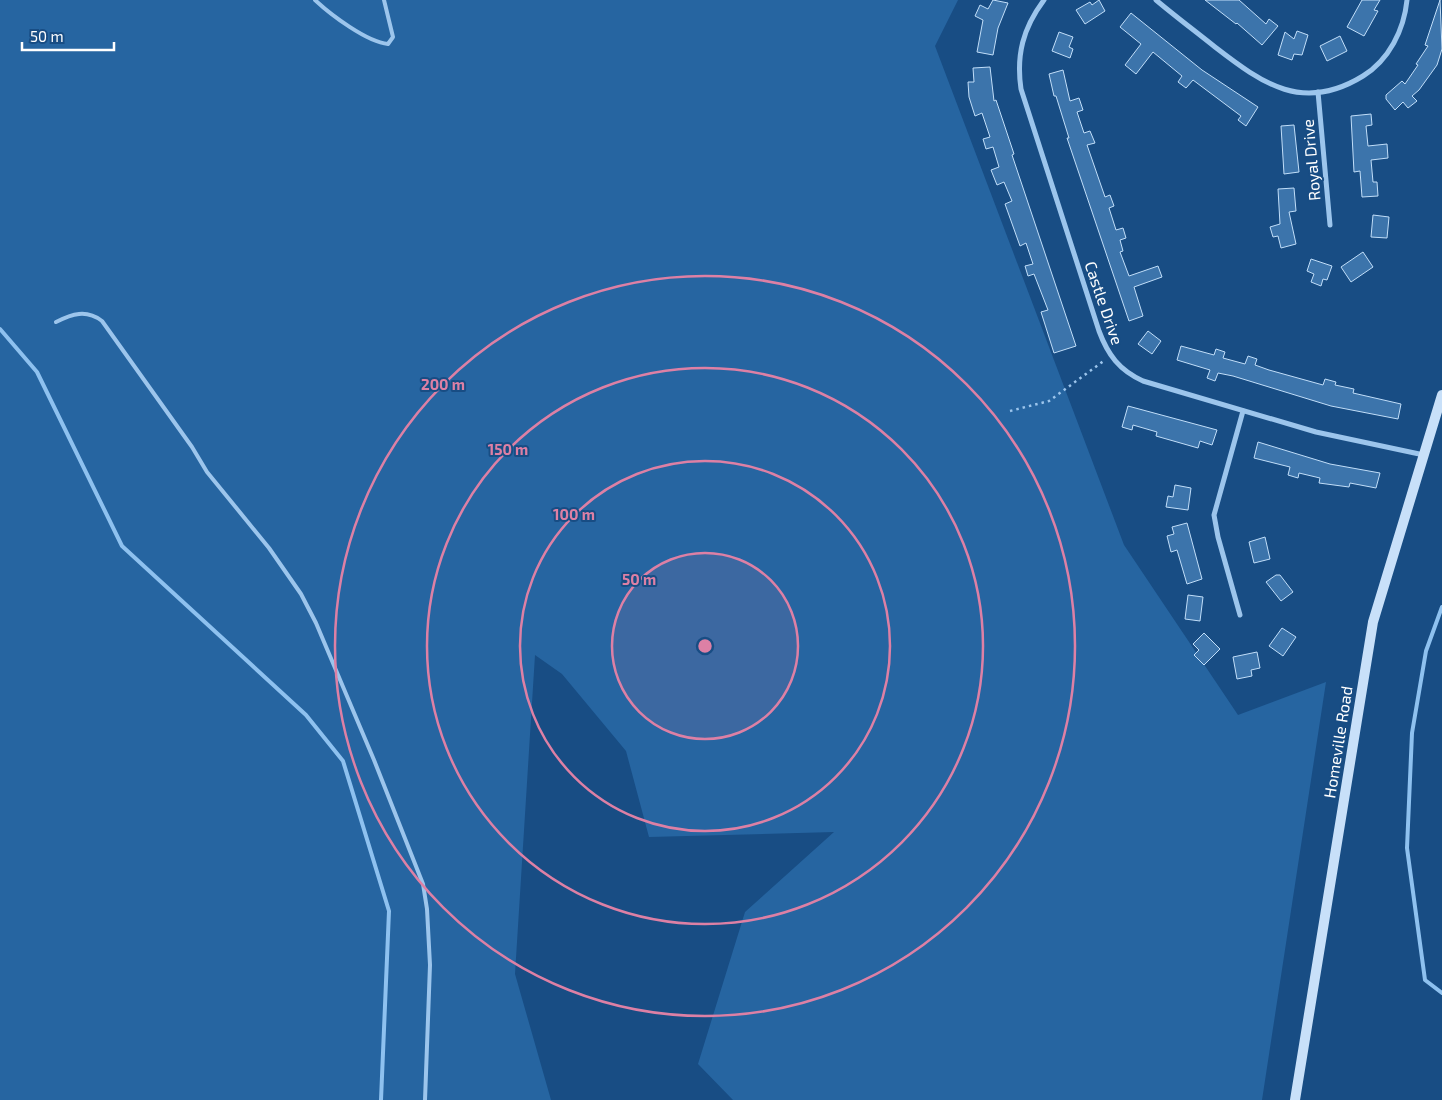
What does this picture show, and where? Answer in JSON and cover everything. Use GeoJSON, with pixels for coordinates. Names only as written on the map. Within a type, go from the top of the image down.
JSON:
{"type":"FeatureCollection","features":[{"type":"Feature","properties":{"kind":"street","name":"Castle Drive"},"geometry":{"type":"LineString","coordinates":[[1044,0],[1030,21],[1020,48],[1018,60],[1021,89],[1099,331],[1110,356],[1129,374],[1143,381],[1316,432],[1424,455]]}},
{"type":"Feature","properties":{"kind":"street"},"geometry":{"type":"LineString","coordinates":[[1156,0],[1256,78],[1290,91],[1318,92],[1354,82],[1376,66],[1390,50],[1399,34],[1407,0]]}},
{"type":"Feature","properties":{"kind":"street","name":"Royal Drive"},"geometry":{"type":"LineString","coordinates":[[1318,92],[1330,225]]}},
{"type":"Feature","properties":{"kind":"street","name":"Homeville Road"},"geometry":{"type":"LineString","coordinates":[[1295,1100],[1373,622],[1442,395]]}},
{"type":"Feature","properties":{"kind":"street"},"geometry":{"type":"LineString","coordinates":[[1240,615],[1218,537],[1214,515],[1243,411]]}},
{"type":"Feature","properties":{"kind":"lane"},"geometry":{"type":"LineString","coordinates":[[315,0],[359,32],[388,44],[393,37],[384,0]]}},
{"type":"Feature","properties":{"kind":"lane"},"geometry":{"type":"LineString","coordinates":[[56,322],[69,315],[83,313],[95,316],[102,321],[181,431],[207,472],[269,548],[301,594],[316,623],[374,760],[423,884],[430,965],[425,1100]]}},
{"type":"Feature","properties":{"kind":"path"},"geometry":{"type":"LineString","coordinates":[[1010,411],[1049,401],[1110,356]]}},
{"type":"Feature","properties":{"kind":"shaded area"},"geometry":{"type":"Polygon","coordinates":[[[0,0],[958,0],[935,46],[1124,545],[1238,715],[1326,682],[1262,1100],[733,1100],[698,1064],[745,912],[834,832],[649,837],[626,751],[562,674],[535,655],[515,974],[551,1100],[0,1100],[0,0]]]}},
{"type":"Feature","properties":{"kind":"building"},"geometry":{"type":"Polygon","coordinates":[[[993,0],[1008,3],[998,28],[993,55],[977,52],[983,20],[975,16],[980,5],[988,9],[993,0]]]}},
{"type":"Feature","properties":{"kind":"building"},"geometry":{"type":"Polygon","coordinates":[[[1099,0],[1105,11],[1085,24],[1076,10],[1090,2],[1092,5],[1099,0]]]}},
{"type":"Feature","properties":{"kind":"building"},"geometry":{"type":"Polygon","coordinates":[[[1205,0],[1239,0],[1266,24],[1269,19],[1278,26],[1262,45],[1237,23],[1205,0]]]}},
{"type":"Feature","properties":{"kind":"building"},"geometry":{"type":"Polygon","coordinates":[[[1362,0],[1380,0],[1374,10],[1378,11],[1364,36],[1347,27],[1362,0]]]}},
{"type":"Feature","properties":{"kind":"building"},"geometry":{"type":"Polygon","coordinates":[[[1440,0],[1442,49],[1437,65],[1419,90],[1412,96],[1417,101],[1408,108],[1403,102],[1395,110],[1386,99],[1386,95],[1402,81],[1405,84],[1418,65],[1416,64],[1428,46],[1425,45],[1440,0]]]}},
{"type":"Feature","properties":{"kind":"building"},"geometry":{"type":"Polygon","coordinates":[[[1131,13],[1202,70],[1258,107],[1246,126],[1238,120],[1241,116],[1193,80],[1186,88],[1178,82],[1182,76],[1153,52],[1136,74],[1125,65],[1141,44],[1120,27],[1131,13]]]}},
{"type":"Feature","properties":{"kind":"building"},"geometry":{"type":"Polygon","coordinates":[[[1297,31],[1308,35],[1302,55],[1294,54],[1292,60],[1278,55],[1285,32],[1294,39],[1297,31]]]}},
{"type":"Feature","properties":{"kind":"building"},"geometry":{"type":"Polygon","coordinates":[[[1059,32],[1073,37],[1069,47],[1073,49],[1070,58],[1052,51],[1059,32]]]}},
{"type":"Feature","properties":{"kind":"building"},"geometry":{"type":"Polygon","coordinates":[[[1340,36],[1347,51],[1327,61],[1320,46],[1340,36]]]}},
{"type":"Feature","properties":{"kind":"building"},"geometry":{"type":"Polygon","coordinates":[[[990,67],[994,101],[996,100],[1014,154],[1012,155],[1076,346],[1054,353],[1041,312],[1048,310],[1034,274],[1028,276],[1025,266],[1033,264],[1026,243],[1020,246],[1005,204],[1012,201],[1004,182],[997,185],[991,170],[999,167],[993,147],[986,149],[983,139],[990,137],[982,113],[975,116],[969,97],[968,82],[974,82],[973,68],[990,67]]]}},
{"type":"Feature","properties":{"kind":"building"},"geometry":{"type":"Polygon","coordinates":[[[1063,70],[1070,101],[1079,98],[1083,110],[1077,112],[1084,133],[1090,131],[1095,143],[1087,145],[1105,197],[1110,195],[1114,206],[1109,208],[1116,230],[1123,228],[1126,238],[1120,240],[1123,251],[1120,252],[1129,276],[1158,266],[1162,277],[1134,287],[1143,316],[1129,321],[1067,138],[1069,138],[1056,96],[1054,96],[1049,74],[1063,70]]]}},
{"type":"Feature","properties":{"kind":"building"},"geometry":{"type":"Polygon","coordinates":[[[1371,114],[1372,125],[1366,126],[1368,146],[1387,144],[1388,158],[1371,160],[1373,182],[1377,182],[1378,196],[1362,197],[1360,171],[1354,172],[1351,116],[1371,114]]]}},
{"type":"Feature","properties":{"kind":"building"},"geometry":{"type":"Polygon","coordinates":[[[1294,125],[1299,172],[1284,174],[1281,126],[1294,125]]]}},
{"type":"Feature","properties":{"kind":"building"},"geometry":{"type":"Polygon","coordinates":[[[1294,188],[1296,211],[1289,212],[1296,244],[1281,248],[1278,236],[1273,237],[1270,227],[1280,224],[1278,189],[1294,188]]]}},
{"type":"Feature","properties":{"kind":"building"},"geometry":{"type":"Polygon","coordinates":[[[1373,215],[1389,217],[1387,238],[1371,237],[1373,215]]]}},
{"type":"Feature","properties":{"kind":"building"},"geometry":{"type":"Polygon","coordinates":[[[1363,252],[1373,267],[1351,282],[1341,267],[1363,252]]]}},
{"type":"Feature","properties":{"kind":"building"},"geometry":{"type":"Polygon","coordinates":[[[1311,259],[1332,266],[1327,280],[1323,279],[1321,286],[1311,282],[1314,274],[1307,271],[1311,259]]]}},
{"type":"Feature","properties":{"kind":"building"},"geometry":{"type":"Polygon","coordinates":[[[1148,331],[1161,341],[1152,354],[1138,344],[1148,331]]]}},
{"type":"Feature","properties":{"kind":"building"},"geometry":{"type":"Polygon","coordinates":[[[1181,346],[1214,355],[1216,349],[1225,352],[1223,358],[1245,364],[1248,356],[1257,359],[1255,365],[1323,385],[1325,379],[1336,382],[1335,385],[1354,389],[1353,393],[1401,404],[1398,419],[1331,406],[1233,376],[1218,373],[1215,381],[1207,378],[1210,370],[1177,360],[1181,346]]]}},
{"type":"Feature","properties":{"kind":"building"},"geometry":{"type":"Polygon","coordinates":[[[1128,406],[1217,430],[1212,445],[1200,441],[1198,448],[1156,436],[1157,432],[1133,425],[1132,430],[1122,427],[1128,406]]]}},
{"type":"Feature","properties":{"kind":"building"},"geometry":{"type":"Polygon","coordinates":[[[1258,442],[1330,464],[1380,473],[1376,488],[1350,483],[1349,487],[1319,483],[1320,478],[1299,473],[1298,478],[1288,475],[1290,467],[1254,458],[1258,442]]]}},
{"type":"Feature","properties":{"kind":"building"},"geometry":{"type":"Polygon","coordinates":[[[1175,485],[1191,488],[1188,510],[1166,507],[1168,496],[1173,497],[1175,485]]]}},
{"type":"Feature","properties":{"kind":"building"},"geometry":{"type":"Polygon","coordinates":[[[1187,523],[1202,579],[1187,584],[1177,550],[1171,552],[1167,536],[1174,534],[1172,527],[1187,523]]]}},
{"type":"Feature","properties":{"kind":"building"},"geometry":{"type":"Polygon","coordinates":[[[1265,537],[1270,559],[1254,563],[1249,542],[1265,537]]]}},
{"type":"Feature","properties":{"kind":"building"},"geometry":{"type":"Polygon","coordinates":[[[1276,575],[1280,575],[1293,592],[1281,601],[1266,582],[1276,575]]]}},
{"type":"Feature","properties":{"kind":"building"},"geometry":{"type":"Polygon","coordinates":[[[1188,595],[1203,597],[1200,621],[1185,619],[1188,595]]]}},
{"type":"Feature","properties":{"kind":"building"},"geometry":{"type":"Polygon","coordinates":[[[1282,628],[1296,637],[1283,656],[1269,646],[1282,628]]]}},
{"type":"Feature","properties":{"kind":"building"},"geometry":{"type":"Polygon","coordinates":[[[1204,633],[1220,649],[1204,665],[1194,655],[1199,650],[1193,644],[1204,633]]]}},
{"type":"Feature","properties":{"kind":"building"},"geometry":{"type":"Polygon","coordinates":[[[1257,652],[1260,668],[1251,670],[1252,676],[1237,679],[1233,657],[1257,652]]]}},
{"type":"Feature","properties":{"kind":"waterway"},"geometry":{"type":"LineString","coordinates":[[0,329],[37,372],[122,546],[306,715],[343,761],[389,911],[381,1100]]}},
{"type":"Feature","properties":{"kind":"waterway"},"geometry":{"type":"LineString","coordinates":[[1442,607],[1426,651],[1412,733],[1407,848],[1425,980],[1442,993]]}}]}
